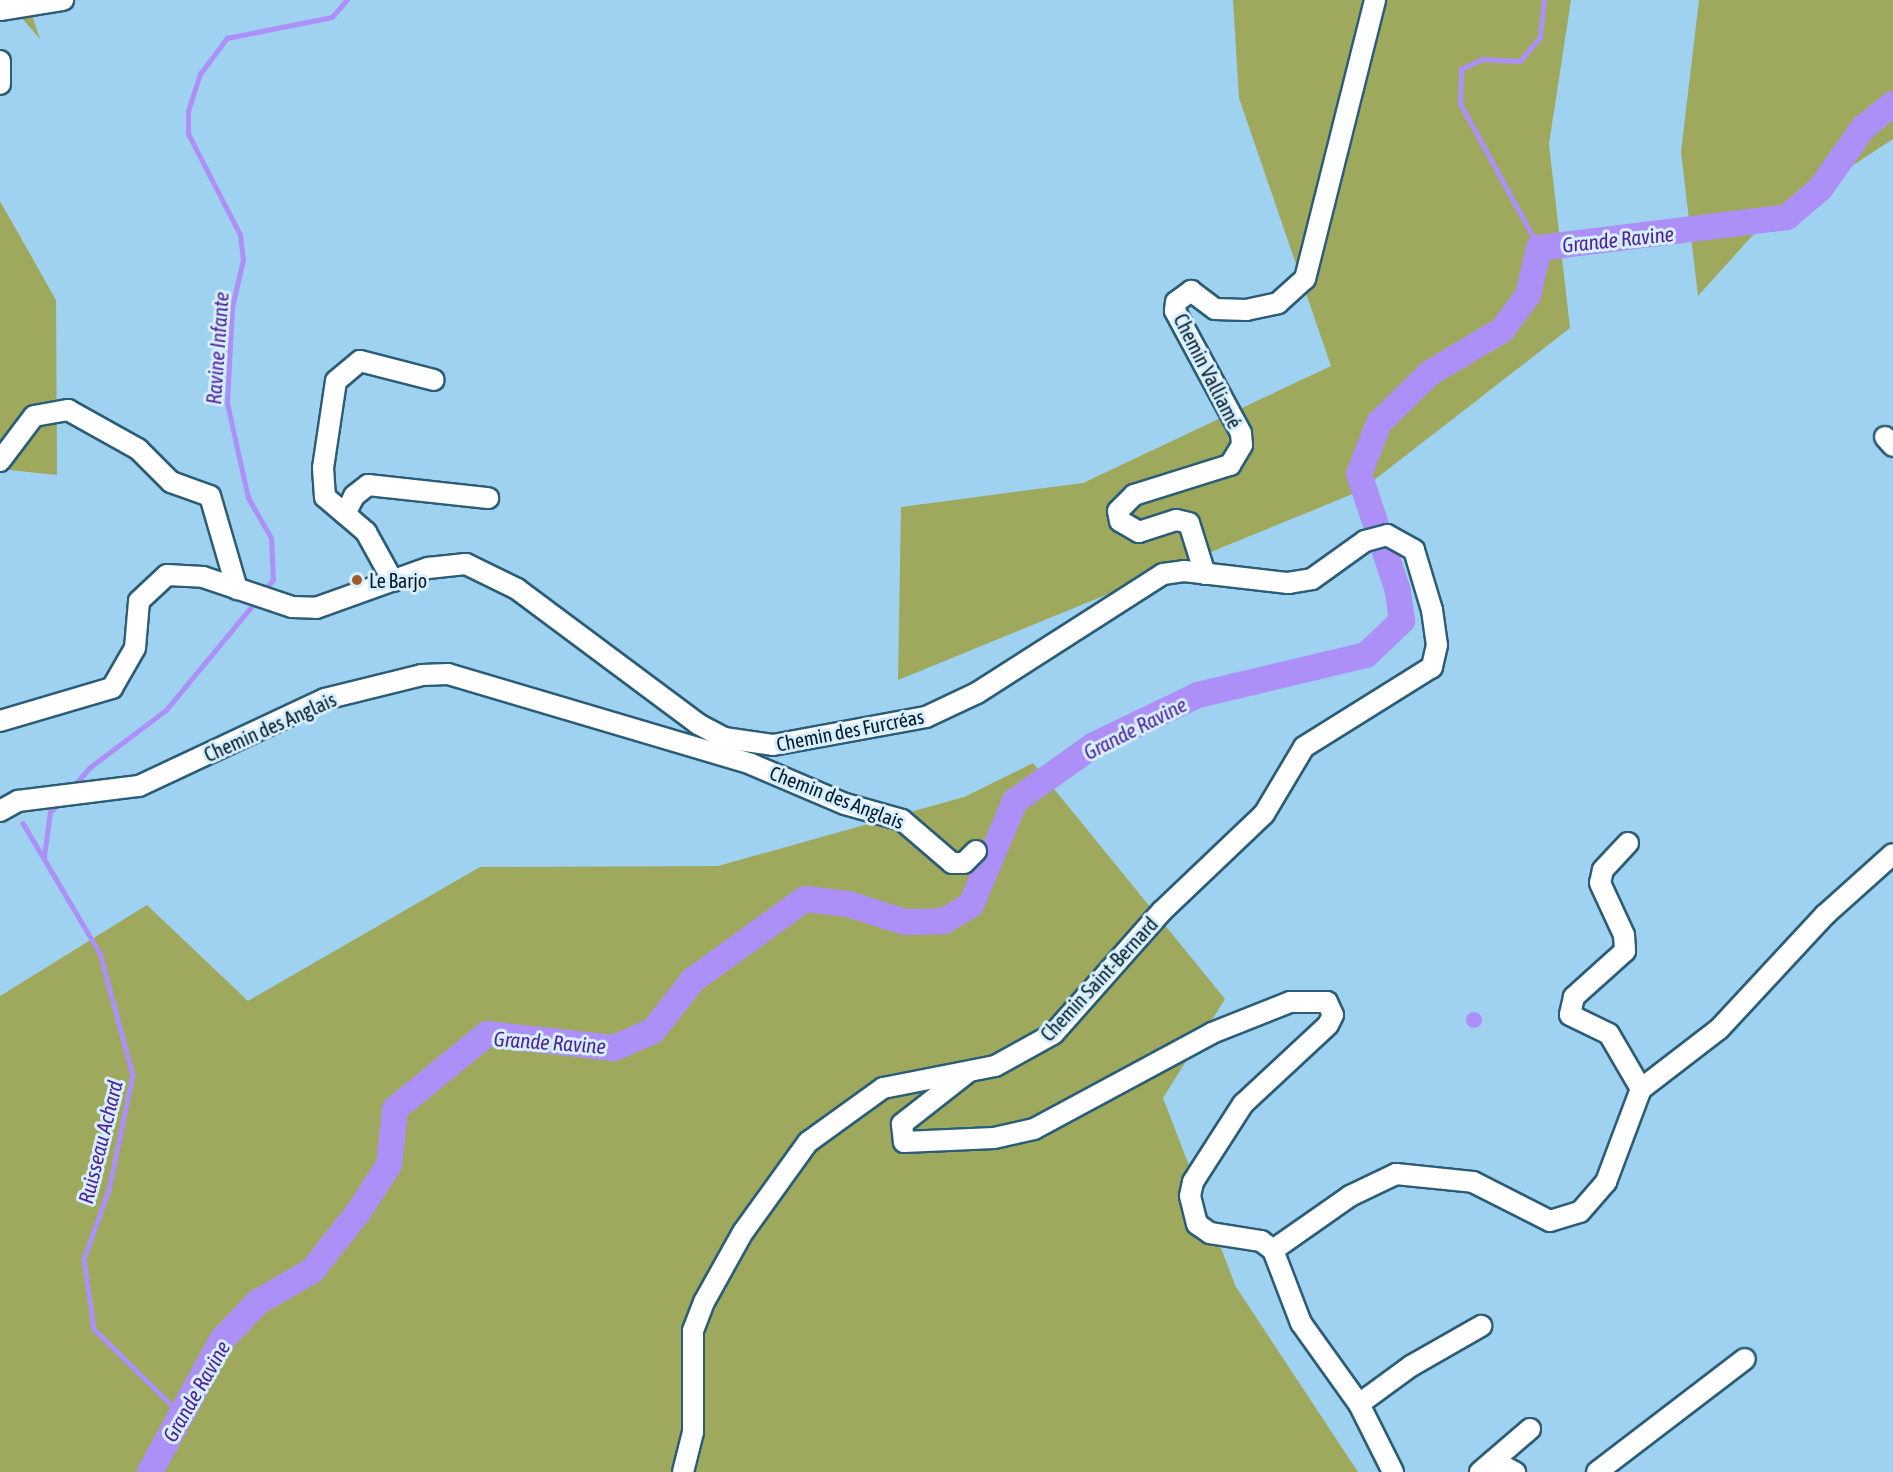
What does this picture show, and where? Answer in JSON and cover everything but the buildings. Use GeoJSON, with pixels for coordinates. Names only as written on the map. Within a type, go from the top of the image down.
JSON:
{"type":"FeatureCollection","features":[{"type":"Feature","properties":{"kind":"street"},"geometry":{"type":"LineString","coordinates":[[0,10],[63,0]]}},
{"type":"Feature","properties":{"kind":"street","name":"Chemin Valliamé"},"geometry":{"type":"LineString","coordinates":[[1205,574],[1190,523],[1176,520],[1139,532],[1120,521],[1118,511],[1134,495],[1230,465],[1242,445],[1241,433],[1175,311],[1176,302],[1191,291],[1215,309],[1246,310],[1278,303],[1305,279],[1375,0]]}},
{"type":"Feature","properties":{"kind":"street"},"geometry":{"type":"LineString","coordinates":[[0,61],[0,84]]}},
{"type":"Feature","properties":{"kind":"street"},"geometry":{"type":"LineString","coordinates":[[393,581],[366,532],[325,497],[323,468],[336,381],[360,361],[434,380]]}},
{"type":"Feature","properties":{"kind":"street"},"geometry":{"type":"LineString","coordinates":[[0,461],[34,416],[68,410],[138,449],[171,482],[210,496],[256,595]]}},
{"type":"Feature","properties":{"kind":"street"},"geometry":{"type":"LineString","coordinates":[[345,514],[354,496],[368,485],[488,498]]}},
{"type":"Feature","properties":{"kind":"street","name":"Chemin Saint-Bernard"},"geometry":{"type":"LineString","coordinates":[[683,1472],[693,1432],[693,1331],[737,1242],[783,1174],[808,1142],[853,1104],[912,1079],[967,1073],[1029,1052],[1053,1034],[1162,911],[1264,814],[1304,747],[1432,666],[1437,645],[1421,564],[1401,538],[1387,535],[1365,541]]}},
{"type":"Feature","properties":{"kind":"street","name":"Chemin des Furcréas"},"geometry":{"type":"LineString","coordinates":[[0,721],[112,688],[135,648],[139,601],[167,575],[203,577],[256,595],[316,608],[393,581],[449,565],[486,570],[680,712],[724,738],[773,745],[926,717],[977,693],[1142,582],[1184,571],[1288,583],[1312,579],[1365,541]]}},
{"type":"Feature","properties":{"kind":"street","name":"Chemin des Anglais"},"geometry":{"type":"LineString","coordinates":[[0,811],[36,797],[139,786],[326,699],[422,675],[448,674],[498,685],[903,820],[952,863],[964,863],[976,851]]}},
{"type":"Feature","properties":{"kind":"street"},"geometry":{"type":"LineString","coordinates":[[680,712],[691,734],[681,745]]}},
{"type":"Feature","properties":{"kind":"street","name":"Chemin des Anglais"},"geometry":{"type":"LineString","coordinates":[[681,745],[724,738]]}},
{"type":"Feature","properties":{"kind":"street"},"geometry":{"type":"LineString","coordinates":[[1628,843],[1603,870],[1600,883],[1624,935],[1625,951],[1574,997],[1569,1009],[1577,1021],[1609,1034],[1641,1089]]}},
{"type":"Feature","properties":{"kind":"street"},"geometry":{"type":"LineString","coordinates":[[1274,1250],[1350,1196],[1396,1174],[1473,1182],[1550,1221],[1568,1219],[1606,1182],[1641,1089],[1719,1029],[1825,915],[1893,854]]}},
{"type":"Feature","properties":{"kind":"street"},"geometry":{"type":"LineString","coordinates":[[967,1073],[902,1125],[904,1142],[994,1138],[1034,1129],[1212,1033],[1290,1002],[1327,1002],[1332,1014],[1328,1025],[1243,1104],[1193,1182],[1197,1224],[1274,1250]]}},
{"type":"Feature","properties":{"kind":"street"},"geometry":{"type":"LineString","coordinates":[[1274,1250],[1301,1323],[1359,1404],[1393,1472]]}},
{"type":"Feature","properties":{"kind":"street"},"geometry":{"type":"LineString","coordinates":[[1359,1404],[1411,1366],[1481,1326]]}},
{"type":"Feature","properties":{"kind":"street"},"geometry":{"type":"LineString","coordinates":[[1597,1472],[1745,1359]]}},
{"type":"Feature","properties":{"kind":"street"},"geometry":{"type":"LineString","coordinates":[[1486,1466],[1530,1429]]}},
{"type":"Feature","properties":{"kind":"street"},"geometry":{"type":"LineString","coordinates":[[1486,1466],[1515,1472]]}},
{"type":"Feature","properties":{"kind":"green space"},"geometry":{"type":"Polygon","coordinates":[[[6,0],[27,0],[40,39],[6,0]]]}},
{"type":"Feature","properties":{"kind":"green space"},"geometry":{"type":"Polygon","coordinates":[[[1233,0],[1571,0],[1549,144],[1570,328],[1360,491],[898,680],[901,507],[1083,483],[1331,366],[1239,98],[1233,0]]]}},
{"type":"Feature","properties":{"kind":"green space"},"geometry":{"type":"Polygon","coordinates":[[[1699,0],[1893,0],[1893,139],[1762,225],[1698,296],[1681,152],[1699,0]]]}},
{"type":"Feature","properties":{"kind":"green space"},"geometry":{"type":"Polygon","coordinates":[[[0,201],[56,300],[57,475],[0,469],[0,201]]]}},
{"type":"Feature","properties":{"kind":"green space"},"geometry":{"type":"Polygon","coordinates":[[[1033,763],[1225,999],[1163,1098],[1236,1287],[1358,1472],[0,1472],[0,996],[147,905],[248,1001],[480,867],[718,866],[964,797],[1033,763]]]}},
{"type":"Feature","properties":{"kind":"shaded area"},"geometry":{"type":"Polygon","coordinates":[[[1474,1012],[1480,1014],[1482,1020],[1480,1026],[1474,1028],[1468,1026],[1466,1020],[1468,1014],[1474,1012]]]}},
{"type":"Feature","properties":{"kind":"waterway","name":"Ravine Infante"},"geometry":{"type":"LineString","coordinates":[[264,591],[273,580],[271,538],[248,498],[227,403],[232,307],[243,260],[240,235],[188,134],[188,111],[200,74],[227,38],[332,17],[347,0]]}},
{"type":"Feature","properties":{"kind":"waterway"},"geometry":{"type":"LineString","coordinates":[[1539,248],[1460,104],[1461,69],[1482,59],[1520,61],[1540,37],[1544,0]]}},
{"type":"Feature","properties":{"kind":"waterway","name":"Grande Ravine"},"geometry":{"type":"LineString","coordinates":[[150,1472],[222,1340],[258,1302],[312,1271],[359,1211],[389,1165],[395,1109],[487,1034],[614,1048],[653,1031],[693,980],[805,899],[848,904],[905,922],[944,921],[971,905],[1015,801],[1094,745],[1198,695],[1366,655],[1402,621],[1398,591],[1359,474],[1379,423],[1430,373],[1502,330],[1528,295],[1539,248],[1787,217],[1820,189],[1863,128],[1893,104]]}},
{"type":"Feature","properties":{"kind":"waterway","name":"Ravine Infante"},"geometry":{"type":"LineString","coordinates":[[71,789],[89,768],[166,710],[257,600]]}},
{"type":"Feature","properties":{"kind":"waterway","name":"Ravine Infante"},"geometry":{"type":"LineString","coordinates":[[44,857],[50,812],[60,802]]}},
{"type":"Feature","properties":{"kind":"waterway","name":"Ruisseau Achard"},"geometry":{"type":"LineString","coordinates":[[23,823],[100,953],[133,1075],[109,1190],[84,1259],[94,1329],[184,1417]]}},
{"type":"Feature","properties":{"kind":"place","name":"Le Barjo"},"geometry":{"type":"Point","coordinates":[357,580]}}]}
